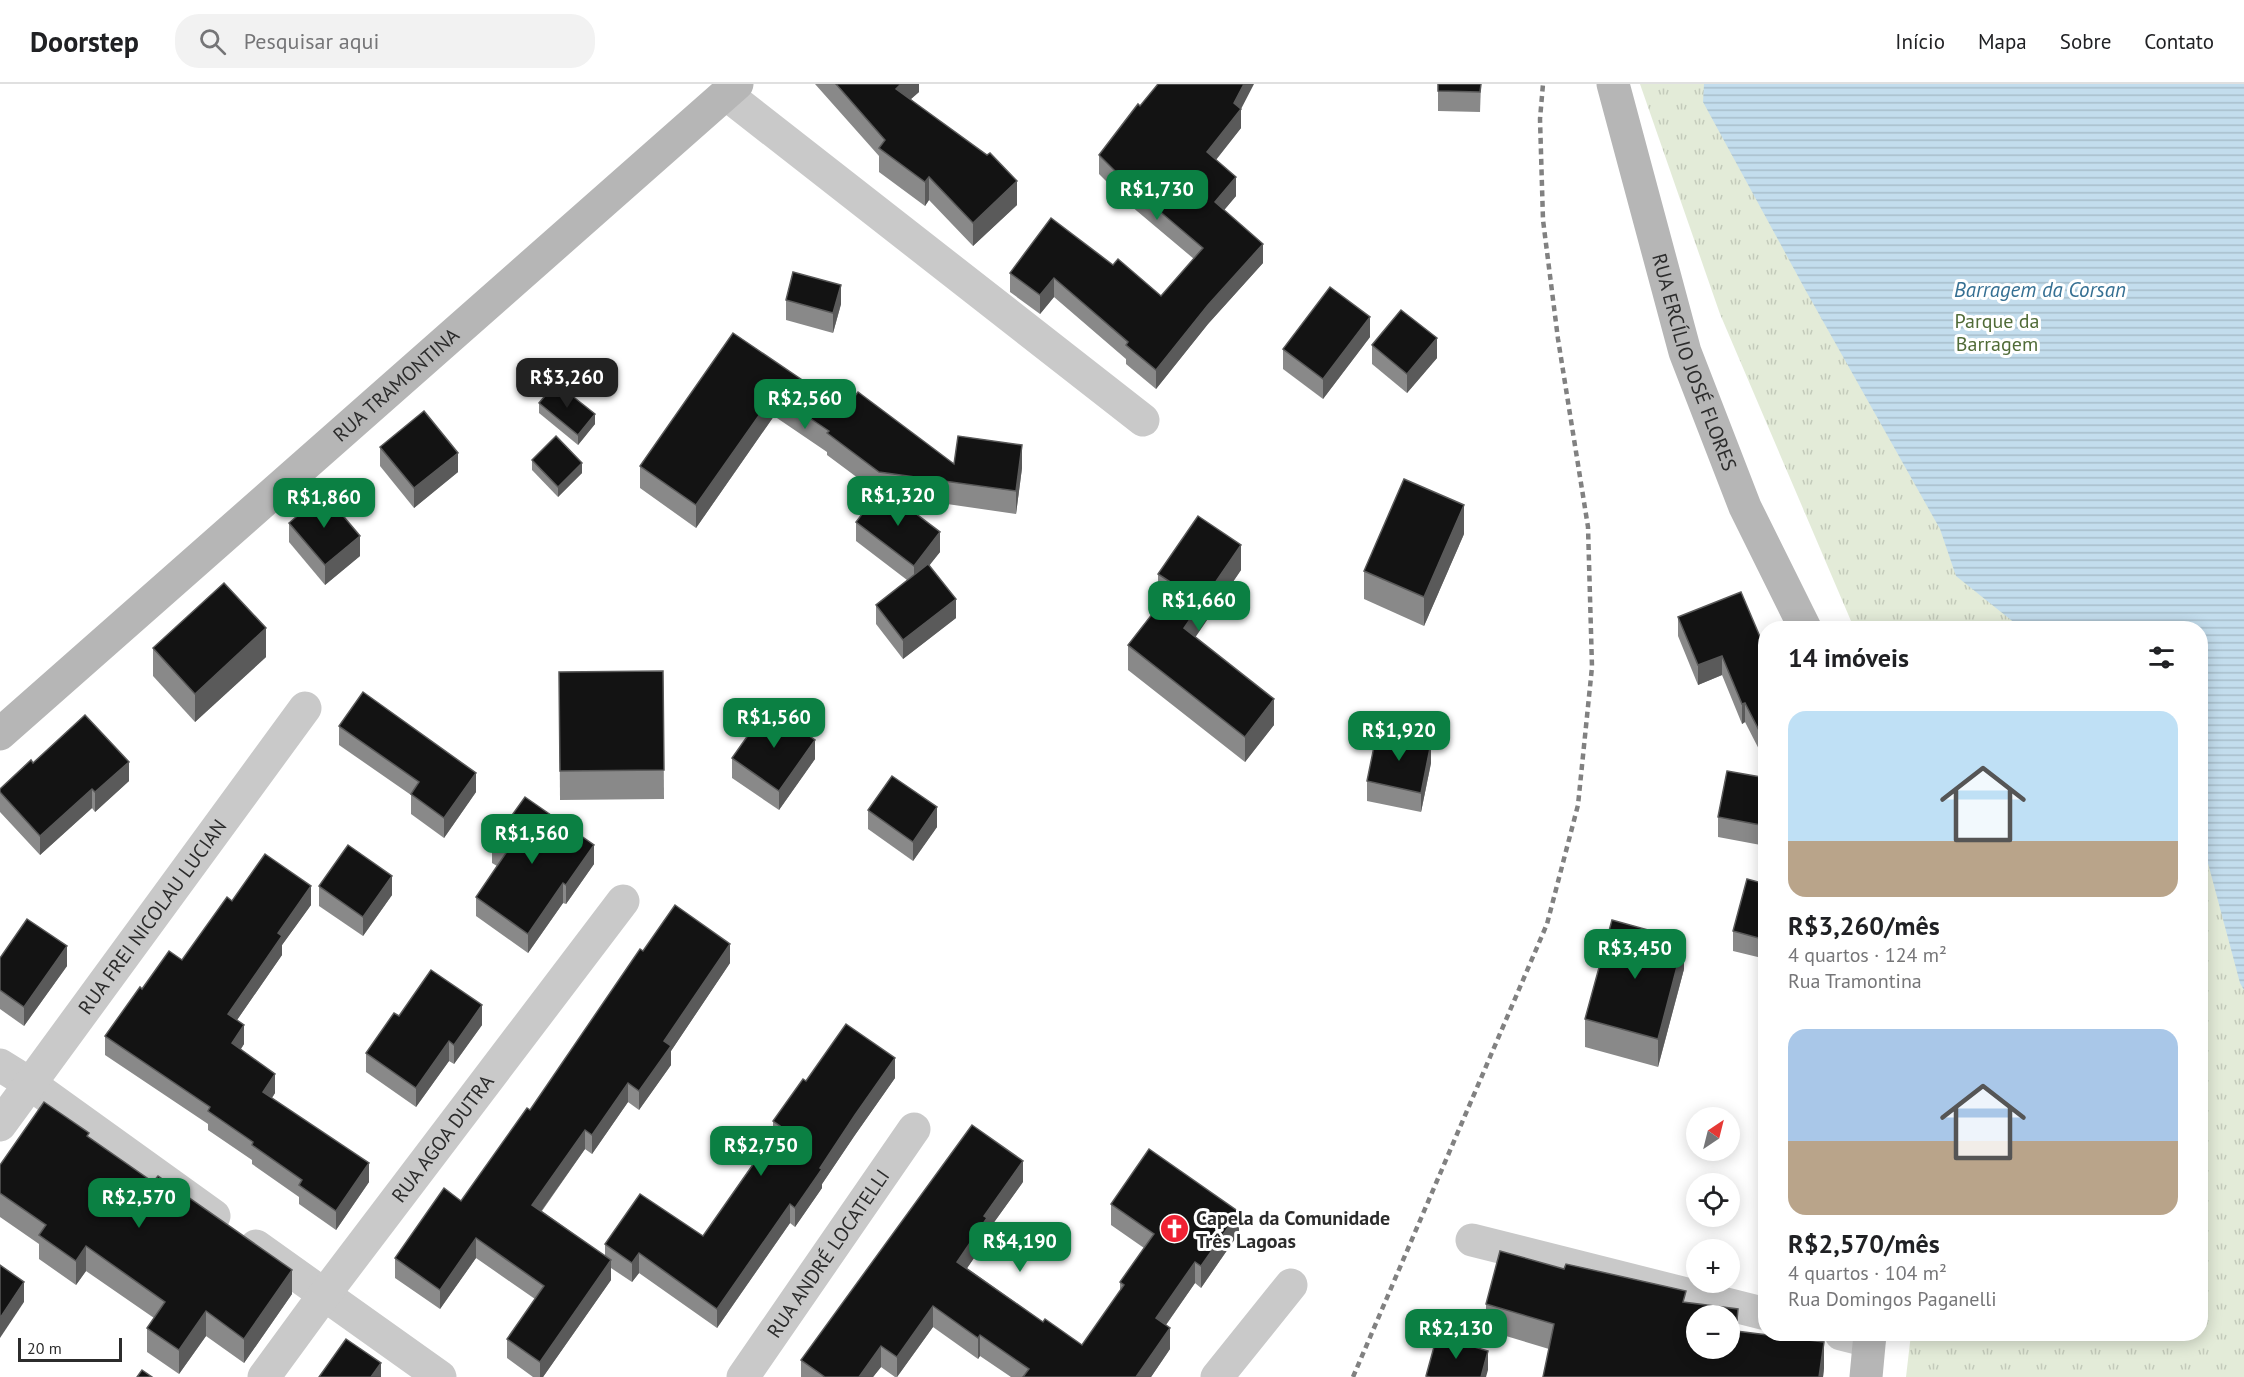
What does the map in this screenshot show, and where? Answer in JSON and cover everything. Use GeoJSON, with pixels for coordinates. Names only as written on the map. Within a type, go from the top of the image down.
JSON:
{"type":"FeatureCollection","features":[{"type":"Feature","properties":{"kind":"street","name":"RUA ERCÍLIO JOSÉ FLORES"},"geometry":{"type":"LineString","coordinates":[[1613,84],[1685,352],[1745,507],[1802,621]]}},
{"type":"Feature","properties":{"kind":"street"},"geometry":{"type":"LineString","coordinates":[[732,89],[1143,420]]}},
{"type":"Feature","properties":{"kind":"street","name":"RUA TRAMONTINA"},"geometry":{"type":"LineString","coordinates":[[0,734],[732,89]]}},
{"type":"Feature","properties":{"kind":"street","name":"RUA FREI NICOLAU LUCIAN"},"geometry":{"type":"LineString","coordinates":[[0,1125],[305,708]]}},
{"type":"Feature","properties":{"kind":"street","name":"RUA AGOA DUTRA"},"geometry":{"type":"LineString","coordinates":[[264,1377],[623,901]]}},
{"type":"Feature","properties":{"kind":"street"},"geometry":{"type":"LineString","coordinates":[[0,1065],[29,1083],[440,1377]]}},
{"type":"Feature","properties":{"kind":"street","name":"RUA ANDRÉ LOCATELLI"},"geometry":{"type":"LineString","coordinates":[[743,1377],[914,1129]]}},
{"type":"Feature","properties":{"kind":"street"},"geometry":{"type":"LineString","coordinates":[[1472,1240],[1758,1312]]}},
{"type":"Feature","properties":{"kind":"street"},"geometry":{"type":"LineString","coordinates":[[1217,1377],[1291,1285]]}},
{"type":"Feature","properties":{"kind":"street"},"geometry":{"type":"LineString","coordinates":[[1861,1341],[1866,1377]]}},
{"type":"Feature","properties":{"kind":"green space","name":"Barragem da Corsan"},"geometry":{"type":"Polygon","coordinates":[[[1640,84],[2244,84],[2244,1377],[1906,1377],[1910,1341],[2208,1341],[2208,621],[1851,621],[1720,314],[1640,84]]]}},
{"type":"Feature","properties":{"kind":"water","name":"Barragem da Corsan"},"geometry":{"type":"Polygon","coordinates":[[[1704,84],[2244,84],[2244,990],[2240,983],[2208,863],[2208,621],[2012,621],[1956,576],[1940,529],[1703,102],[1704,84]]]}},
{"type":"Feature","properties":{"kind":"building"},"geometry":{"type":"Polygon","coordinates":[[[836,84],[901,84],[896,89],[987,155],[990,153],[1017,181],[973,223],[929,177],[925,182],[879,148],[885,140],[836,84]]]}},
{"type":"Feature","properties":{"kind":"building"},"geometry":{"type":"Polygon","coordinates":[[[1158,84],[1244,84],[1234,103],[1241,109],[1207,152],[1236,177],[1215,202],[1263,244],[1208,305],[1156,370],[1126,345],[1128,342],[1054,278],[1040,295],[1010,273],[1051,218],[1113,265],[1118,259],[1161,296],[1203,248],[1131,187],[1099,155],[1138,104],[1140,106],[1158,84]]]}},
{"type":"Feature","properties":{"kind":"building"},"geometry":{"type":"Polygon","coordinates":[[[1438,84],[1481,84],[1480,92],[1438,91],[1438,84]]]}},
{"type":"Feature","properties":{"kind":"building"},"geometry":{"type":"Polygon","coordinates":[[[793,272],[841,285],[833,313],[786,300],[793,272]]]}},
{"type":"Feature","properties":{"kind":"building"},"geometry":{"type":"Polygon","coordinates":[[[1330,287],[1370,317],[1323,379],[1283,349],[1330,287]]]}},
{"type":"Feature","properties":{"kind":"building"},"geometry":{"type":"Polygon","coordinates":[[[1401,310],[1437,338],[1407,374],[1372,345],[1401,310]]]}},
{"type":"Feature","properties":{"kind":"building"},"geometry":{"type":"Polygon","coordinates":[[[733,333],[845,409],[858,392],[954,464],[958,436],[1022,445],[1016,491],[879,472],[827,433],[829,431],[774,394],[696,505],[640,466],[733,333]]]}},
{"type":"Feature","properties":{"kind":"building"},"geometry":{"type":"Polygon","coordinates":[[[556,383],[595,414],[578,435],[539,403],[556,383]]]}},
{"type":"Feature","properties":{"kind":"building"},"geometry":{"type":"Polygon","coordinates":[[[424,411],[458,453],[414,488],[380,447],[424,411]]]}},
{"type":"Feature","properties":{"kind":"building"},"geometry":{"type":"Polygon","coordinates":[[[556,436],[582,463],[558,487],[532,460],[556,436]]]}},
{"type":"Feature","properties":{"kind":"building"},"geometry":{"type":"Polygon","coordinates":[[[1404,479],[1464,505],[1424,597],[1364,571],[1404,479]]]}},
{"type":"Feature","properties":{"kind":"building"},"geometry":{"type":"Polygon","coordinates":[[[882,488],[940,532],[914,566],[856,522],[882,488]]]}},
{"type":"Feature","properties":{"kind":"building"},"geometry":{"type":"Polygon","coordinates":[[[324,493],[360,536],[325,565],[289,523],[324,493]]]}},
{"type":"Feature","properties":{"kind":"building"},"geometry":{"type":"Polygon","coordinates":[[[1198,516],[1241,545],[1184,628],[1274,699],[1245,737],[1128,645],[1175,585],[1158,574],[1198,516]]]}},
{"type":"Feature","properties":{"kind":"building"},"geometry":{"type":"Polygon","coordinates":[[[928,564],[956,599],[903,640],[876,605],[928,564]]]}},
{"type":"Feature","properties":{"kind":"building"},"geometry":{"type":"Polygon","coordinates":[[[224,583],[266,628],[195,694],[153,648],[224,583]]]}},
{"type":"Feature","properties":{"kind":"building"},"geometry":{"type":"Polygon","coordinates":[[[1741,592],[1758,632],[1758,728],[1745,703],[1742,704],[1722,656],[1698,665],[1678,617],[1741,592]]]}},
{"type":"Feature","properties":{"kind":"building"},"geometry":{"type":"Polygon","coordinates":[[[663,671],[664,770],[560,771],[559,672],[663,671]]]}},
{"type":"Feature","properties":{"kind":"building"},"geometry":{"type":"Polygon","coordinates":[[[363,692],[476,773],[444,818],[411,794],[419,782],[339,726],[363,692]]]}},
{"type":"Feature","properties":{"kind":"building"},"geometry":{"type":"Polygon","coordinates":[[[768,707],[815,740],[779,791],[732,758],[768,707]]]}},
{"type":"Feature","properties":{"kind":"building"},"geometry":{"type":"Polygon","coordinates":[[[85,715],[129,762],[95,792],[92,789],[40,836],[0,792],[0,789],[31,760],[33,763],[85,715]]]}},
{"type":"Feature","properties":{"kind":"building"},"geometry":{"type":"Polygon","coordinates":[[[1377,732],[1431,743],[1421,793],[1367,781],[1377,732]]]}},
{"type":"Feature","properties":{"kind":"building"},"geometry":{"type":"Polygon","coordinates":[[[1727,771],[1758,777],[1758,824],[1718,817],[1727,771]]]}},
{"type":"Feature","properties":{"kind":"building"},"geometry":{"type":"Polygon","coordinates":[[[892,776],[937,807],[913,842],[868,810],[892,776]]]}},
{"type":"Feature","properties":{"kind":"building"},"geometry":{"type":"Polygon","coordinates":[[[525,797],[594,845],[566,885],[563,883],[528,934],[476,897],[506,853],[492,843],[525,797]]]}},
{"type":"Feature","properties":{"kind":"building"},"geometry":{"type":"Polygon","coordinates":[[[348,845],[392,876],[363,917],[319,886],[348,845]]]}},
{"type":"Feature","properties":{"kind":"building"},"geometry":{"type":"Polygon","coordinates":[[[265,854],[311,886],[278,933],[282,936],[228,1014],[244,1025],[232,1043],[275,1074],[263,1092],[369,1163],[336,1211],[299,1185],[302,1180],[208,1111],[210,1107],[105,1036],[169,951],[182,960],[227,897],[232,901],[265,854]]]}},
{"type":"Feature","properties":{"kind":"building"},"geometry":{"type":"Polygon","coordinates":[[[1747,879],[1758,882],[1758,938],[1733,931],[1747,879]]]}},
{"type":"Feature","properties":{"kind":"building"},"geometry":{"type":"Polygon","coordinates":[[[675,905],[730,944],[664,1041],[671,1046],[639,1091],[628,1083],[592,1135],[585,1130],[532,1205],[611,1260],[540,1362],[507,1339],[544,1286],[476,1238],[440,1290],[395,1258],[444,1188],[461,1201],[527,1108],[530,1110],[640,949],[643,951],[675,905]]]}},
{"type":"Feature","properties":{"kind":"building"},"geometry":{"type":"Polygon","coordinates":[[[27,919],[67,946],[24,1007],[0,990],[0,958],[27,919]]]}},
{"type":"Feature","properties":{"kind":"building"},"geometry":{"type":"Polygon","coordinates":[[[1612,920],[1684,940],[1658,1039],[1585,1019],[1612,920]]]}},
{"type":"Feature","properties":{"kind":"building"},"geometry":{"type":"Polygon","coordinates":[[[431,970],[482,1005],[454,1045],[449,1041],[416,1088],[366,1053],[394,1013],[399,1016],[431,970]]]}},
{"type":"Feature","properties":{"kind":"building"},"geometry":{"type":"Polygon","coordinates":[[[846,1024],[895,1058],[795,1208],[790,1204],[717,1309],[639,1253],[632,1263],[605,1244],[640,1194],[703,1236],[780,1126],[773,1121],[803,1079],[806,1081],[846,1024]]]}},
{"type":"Feature","properties":{"kind":"building"},"geometry":{"type":"Polygon","coordinates":[[[44,1102],[89,1133],[87,1136],[153,1182],[158,1176],[292,1270],[244,1339],[206,1311],[179,1350],[147,1328],[165,1302],[86,1246],[76,1261],[39,1235],[46,1225],[0,1193],[0,1165],[44,1102]]]}},
{"type":"Feature","properties":{"kind":"building"},"geometry":{"type":"Polygon","coordinates":[[[972,1125],[1023,1161],[984,1216],[987,1218],[957,1262],[1043,1322],[1045,1319],[1082,1345],[1124,1285],[1120,1282],[1154,1234],[1111,1204],[1149,1149],[1239,1212],[1201,1266],[1195,1262],[1156,1318],[1170,1328],[1136,1377],[1023,1377],[1029,1369],[980,1335],[978,1338],[933,1306],[897,1357],[881,1346],[859,1377],[825,1377],[801,1360],[972,1125]]]}},
{"type":"Feature","properties":{"kind":"building"},"geometry":{"type":"Polygon","coordinates":[[[1500,1251],[1564,1269],[1566,1264],[1686,1291],[1683,1302],[1707,1305],[1686,1305],[1686,1359],[1740,1359],[1740,1332],[1758,1334],[1758,1341],[1824,1342],[1819,1377],[1543,1377],[1554,1324],[1486,1304],[1500,1251]]]}},
{"type":"Feature","properties":{"kind":"building"},"geometry":{"type":"Polygon","coordinates":[[[0,1265],[24,1282],[0,1318],[0,1265]]]}},
{"type":"Feature","properties":{"kind":"building"},"geometry":{"type":"Polygon","coordinates":[[[1437,1336],[1488,1351],[1481,1377],[1426,1376],[1437,1336]]]}},
{"type":"Feature","properties":{"kind":"building"},"geometry":{"type":"Polygon","coordinates":[[[346,1339],[381,1363],[371,1377],[319,1377],[346,1339]]]}},
{"type":"Feature","properties":{"kind":"building"},"geometry":{"type":"Polygon","coordinates":[[[142,1370],[152,1377],[137,1377],[142,1370]]]}},
{"type":"Feature","properties":{"kind":"railway"},"geometry":{"type":"LineString","coordinates":[[1353,1377],[1547,924],[1578,805],[1592,667],[1588,527],[1558,339],[1543,220],[1540,119],[1543,84]]}},
{"type":"Feature","properties":{"kind":"place","name":"Capela da Comunidade Três Lagoas"},"geometry":{"type":"Point","coordinates":[1175,1229]}},
{"type":"Feature","properties":{"kind":"park label","name":"Parque da Barragem"},"geometry":{"type":"Point","coordinates":[1997,332]}}]}
